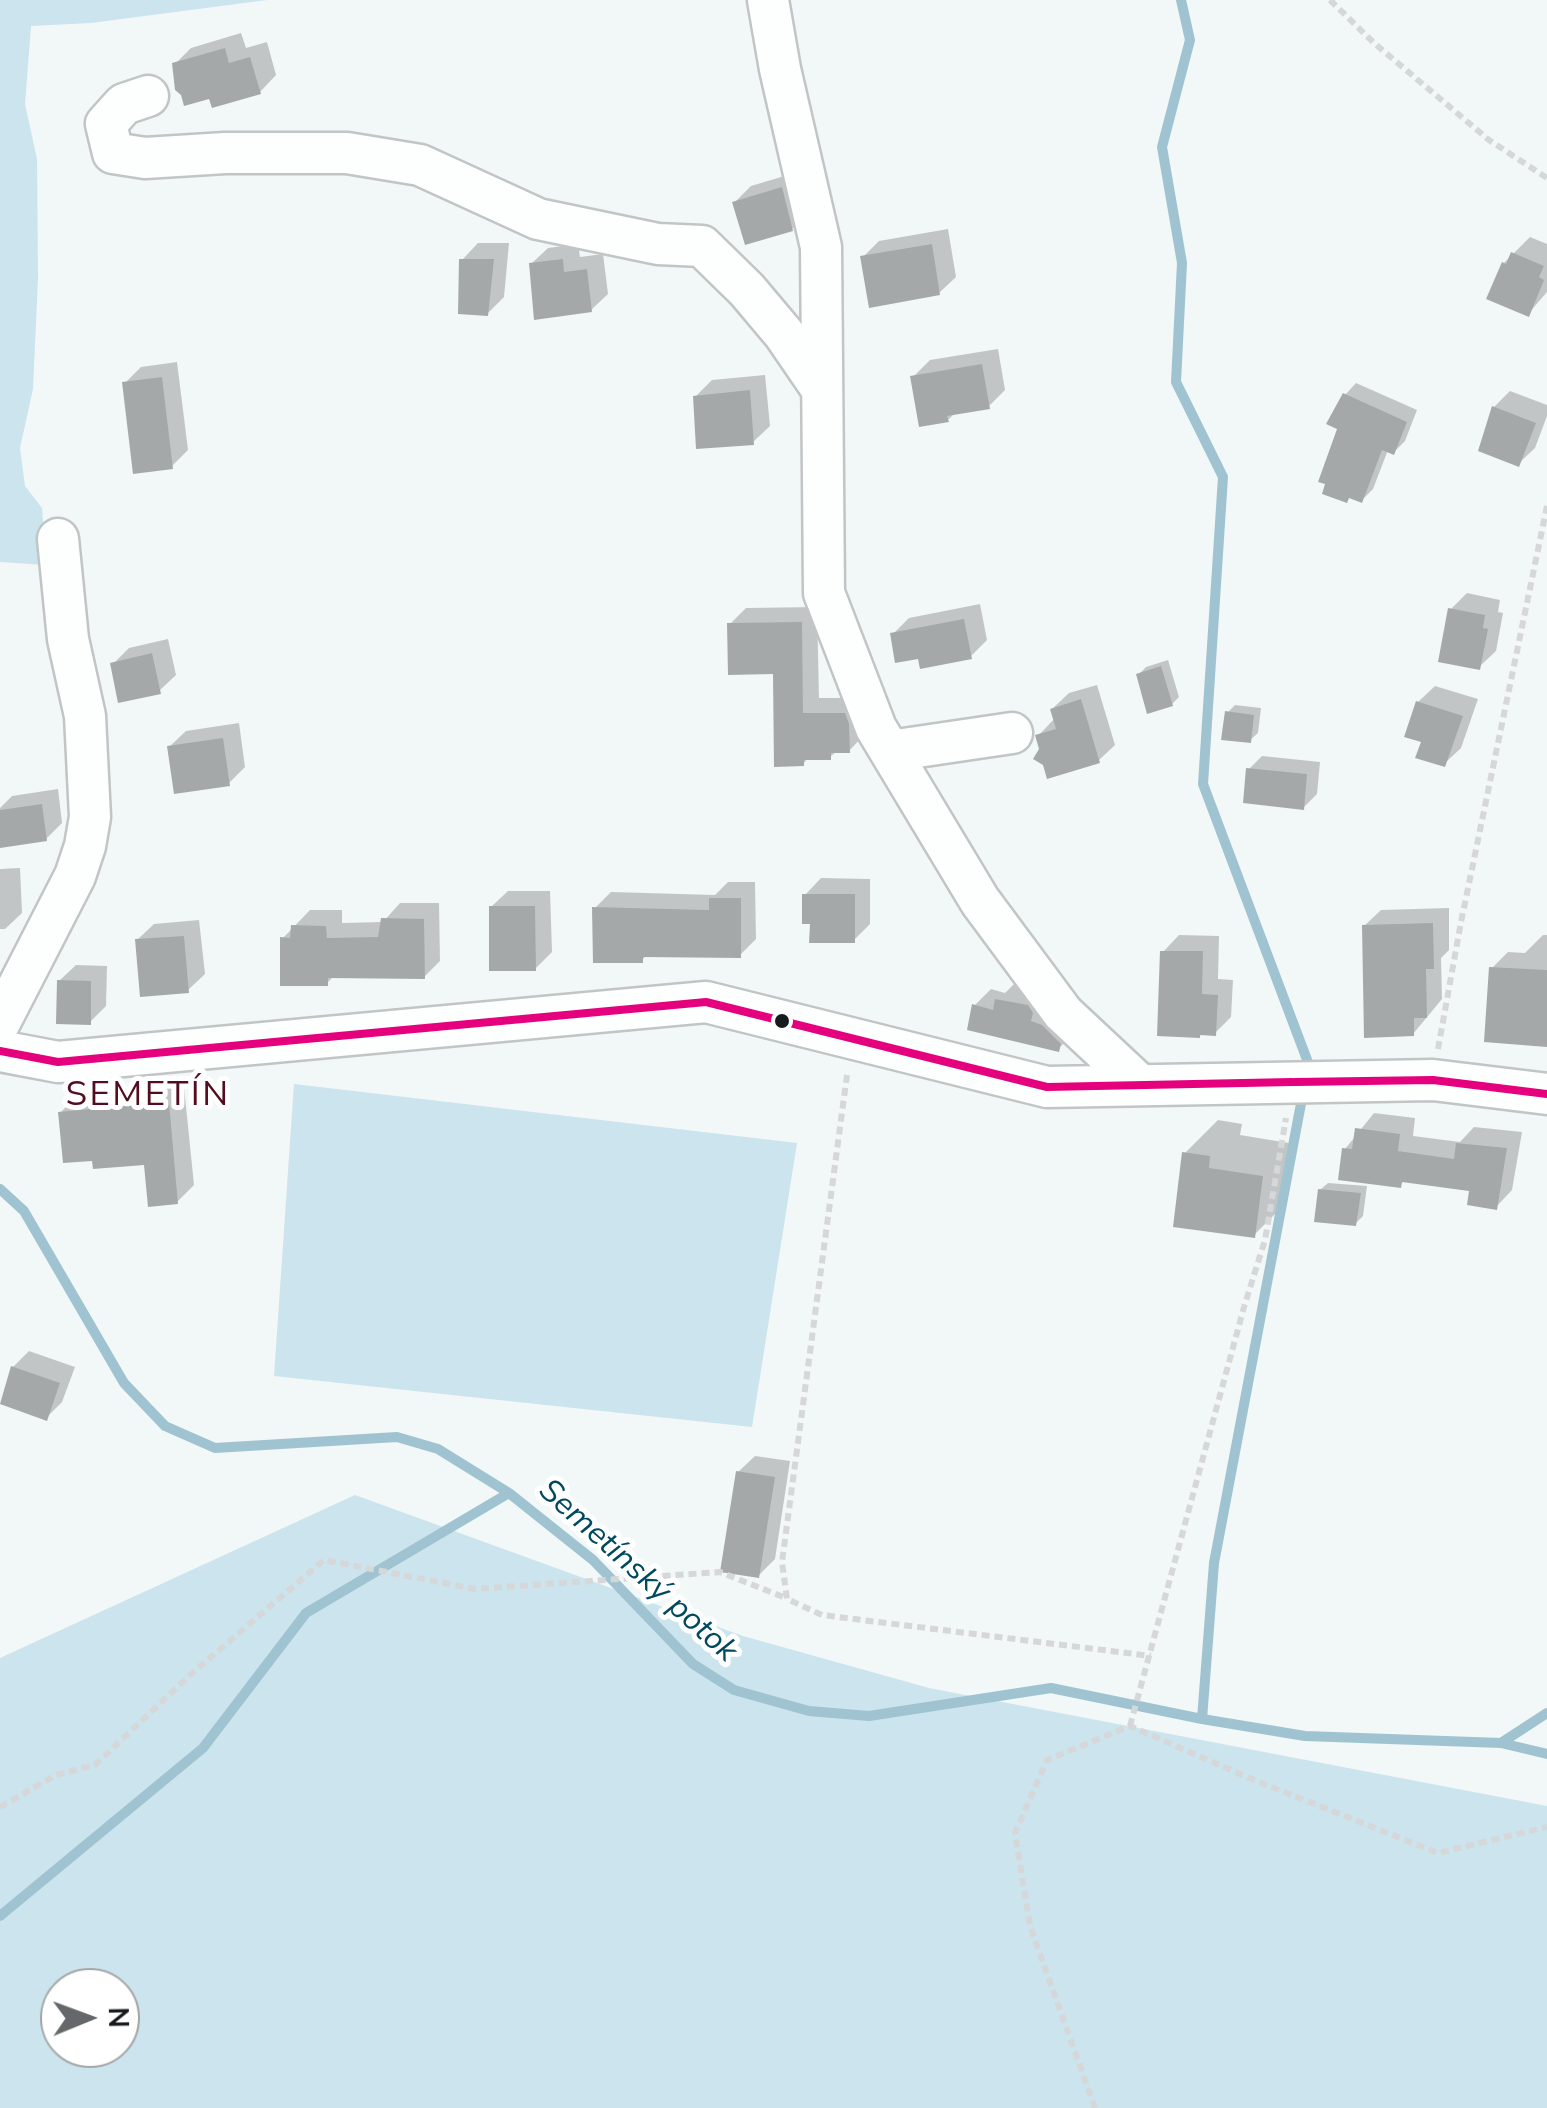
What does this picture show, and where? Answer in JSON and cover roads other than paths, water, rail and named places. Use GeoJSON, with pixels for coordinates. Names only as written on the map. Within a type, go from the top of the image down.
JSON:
{"type":"FeatureCollection","features":[{"type":"Feature","properties":{"kind":"street"},"geometry":{"type":"LineString","coordinates":[[768,0],[821,247],[824,593],[876,728],[980,901],[1063,1013],[1140,1085]]}},
{"type":"Feature","properties":{"kind":"street"},"geometry":{"type":"LineString","coordinates":[[148,96],[124,104],[106,124],[113,153],[145,158],[347,153],[420,165],[538,218],[658,244],[702,246],[784,334],[821,388]]}},
{"type":"Feature","properties":{"kind":"street"},"geometry":{"type":"LineString","coordinates":[[0,1022],[75,876],[90,817],[85,716],[68,639],[58,539]]}},
{"type":"Feature","properties":{"kind":"street"},"geometry":{"type":"LineString","coordinates":[[890,751],[1012,732]]}},
{"type":"Feature","properties":{"kind":"street"},"geometry":{"type":"LineString","coordinates":[[0,1051],[58,1062],[706,1002],[1047,1087],[1433,1080],[1547,1094]]}},
{"type":"Feature","properties":{"kind":"waterway"},"geometry":{"type":"LineString","coordinates":[[1181,0],[1190,40],[1162,147],[1182,263],[1176,382],[1223,477],[1203,784],[1309,1065],[1307,1072]]}},
{"type":"Feature","properties":{"kind":"waterway"},"geometry":{"type":"LineString","coordinates":[[1202,1719],[1214,1563],[1303,1093]]}},
{"type":"Feature","properties":{"kind":"waterway","name":"Semetínský potok"},"geometry":{"type":"LineString","coordinates":[[0,1189],[24,1211],[124,1383],[165,1426],[215,1448],[397,1437],[438,1449],[509,1493],[593,1560],[693,1664],[734,1690],[809,1711],[869,1716],[1051,1688],[1305,1736],[1501,1743],[1547,1713]]}},
{"type":"Feature","properties":{"kind":"waterway"},"geometry":{"type":"LineString","coordinates":[[0,1916],[203,1748],[306,1613],[509,1493]]}},
{"type":"Feature","properties":{"kind":"waterway"},"geometry":{"type":"LineString","coordinates":[[1501,1743],[1547,1754]]}},
{"type":"Feature","properties":{"kind":"district","name":"SEMETÍN"},"geometry":{"type":"Point","coordinates":[148,1097]}}]}
